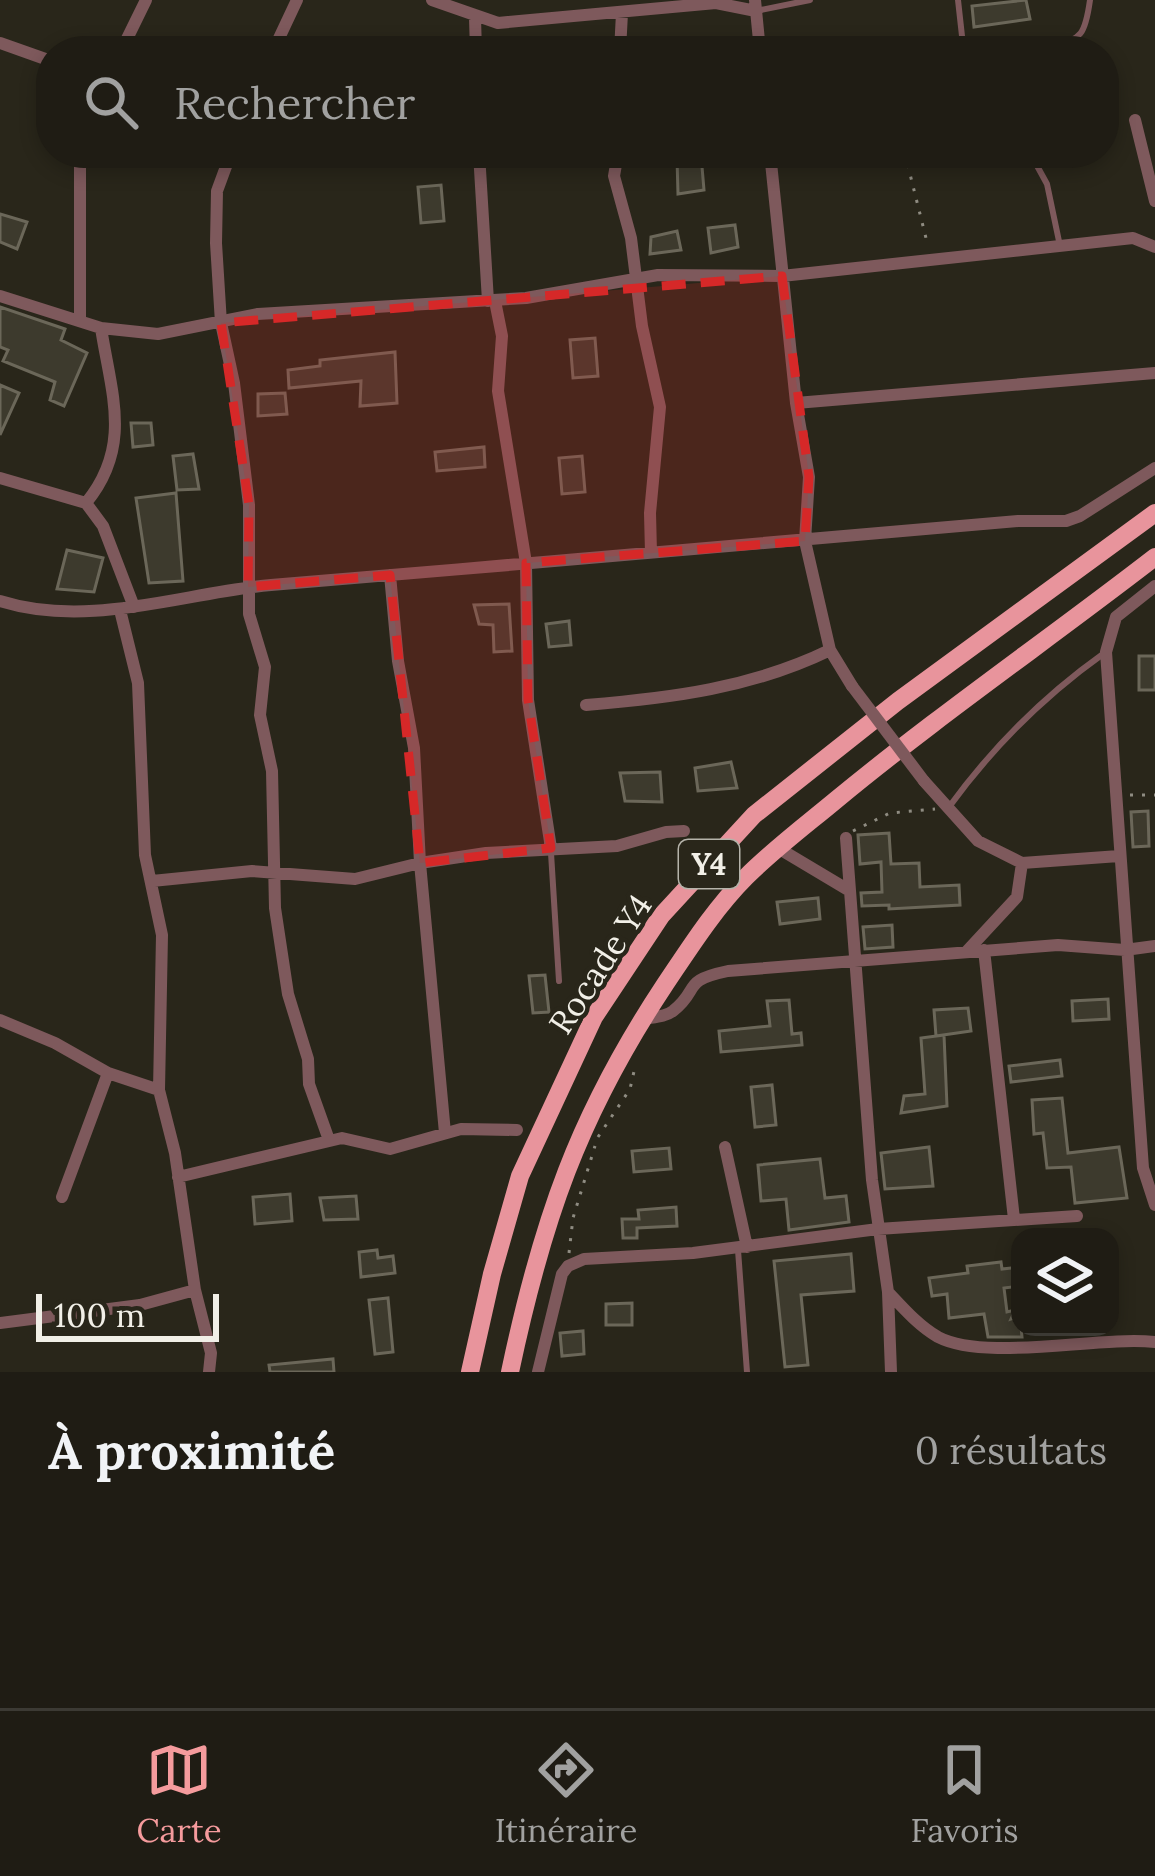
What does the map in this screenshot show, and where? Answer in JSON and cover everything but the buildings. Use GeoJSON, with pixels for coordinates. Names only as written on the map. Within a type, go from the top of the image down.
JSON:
{"type":"FeatureCollection","features":[{"type":"Feature","properties":{"kind":"highway","name":"Rocade Y4"},"geometry":{"type":"LineString","coordinates":[[470,1372],[520,1177],[594,1017],[661,916],[754,815],[898,701],[1155,513]]}},
{"type":"Feature","properties":{"kind":"highway","name":"Rocade Y4"},"geometry":{"type":"LineString","coordinates":[[510,1372],[556,1191],[590,1112],[694,940],[744,879],[778,848],[928,724],[1155,557]]}},
{"type":"Feature","properties":{"kind":"street"},"geometry":{"type":"LineString","coordinates":[[128,36],[146,0]]}},
{"type":"Feature","properties":{"kind":"street"},"geometry":{"type":"LineString","coordinates":[[280,36],[297,0]]}},
{"type":"Feature","properties":{"kind":"street"},"geometry":{"type":"LineString","coordinates":[[432,0],[497,23],[716,3],[755,5],[758,36]]}},
{"type":"Feature","properties":{"kind":"street"},"geometry":{"type":"LineString","coordinates":[[621,36],[622,13]]}},
{"type":"Feature","properties":{"kind":"street"},"geometry":{"type":"LineString","coordinates":[[475,18],[476,36]]}},
{"type":"Feature","properties":{"kind":"street"},"geometry":{"type":"LineString","coordinates":[[0,43],[36,56]]}},
{"type":"Feature","properties":{"kind":"street"},"geometry":{"type":"LineString","coordinates":[[1136,120],[1155,201]]}},
{"type":"Feature","properties":{"kind":"street"},"geometry":{"type":"LineString","coordinates":[[80,168],[80,320]]}},
{"type":"Feature","properties":{"kind":"street"},"geometry":{"type":"LineString","coordinates":[[224,168],[214,208],[221,323],[234,383],[249,505],[249,614],[265,667],[260,715],[272,771],[275,908],[288,994],[308,1059],[314,1107],[328,1140]]}},
{"type":"Feature","properties":{"kind":"street"},"geometry":{"type":"LineString","coordinates":[[480,168],[491,301],[502,336],[498,391],[526,563],[528,700],[550,848]]}},
{"type":"Feature","properties":{"kind":"street"},"geometry":{"type":"LineString","coordinates":[[615,168],[660,407],[651,553]]}},
{"type":"Feature","properties":{"kind":"street"},"geometry":{"type":"LineString","coordinates":[[771,168],[796,403],[809,477],[806,541],[830,650],[924,781],[978,842],[1022,862],[1119,856]]}},
{"type":"Feature","properties":{"kind":"street"},"geometry":{"type":"LineString","coordinates":[[0,296],[101,328],[158,334],[258,314],[491,301],[577,292],[636,277],[782,276],[1133,238],[1155,247]]}},
{"type":"Feature","properties":{"kind":"street"},"geometry":{"type":"LineString","coordinates":[[86,503],[104,480],[115,438],[116,404],[101,328]]}},
{"type":"Feature","properties":{"kind":"street"},"geometry":{"type":"LineString","coordinates":[[796,403],[1155,373]]}},
{"type":"Feature","properties":{"kind":"street"},"geometry":{"type":"LineString","coordinates":[[0,601],[21,607],[127,608],[248,587],[1066,520],[1155,468]]}},
{"type":"Feature","properties":{"kind":"street"},"geometry":{"type":"LineString","coordinates":[[0,478],[86,503],[104,526],[127,608],[138,683],[145,855],[162,934],[159,1090],[211,1353],[208,1372]]}},
{"type":"Feature","properties":{"kind":"street"},"geometry":{"type":"LineString","coordinates":[[390,575],[398,661],[414,748],[445,1132]]}},
{"type":"Feature","properties":{"kind":"street"},"geometry":{"type":"LineString","coordinates":[[1155,586],[1116,617],[1106,652],[1143,1168],[1155,1205]]}},
{"type":"Feature","properties":{"kind":"street"},"geometry":{"type":"LineString","coordinates":[[586,705],[675,698],[744,683],[830,650]]}},
{"type":"Feature","properties":{"kind":"street"},"geometry":{"type":"LineString","coordinates":[[152,881],[276,872],[355,879],[420,863],[550,848],[616,846],[684,831]]}},
{"type":"Feature","properties":{"kind":"street"},"geometry":{"type":"LineString","coordinates":[[846,838],[878,1229],[888,1292],[891,1372]]}},
{"type":"Feature","properties":{"kind":"street"},"geometry":{"type":"LineString","coordinates":[[778,848],[850,891]]}},
{"type":"Feature","properties":{"kind":"street"},"geometry":{"type":"LineString","coordinates":[[967,951],[1017,897],[1022,862]]}},
{"type":"Feature","properties":{"kind":"street"},"geometry":{"type":"LineString","coordinates":[[642,1020],[674,1010],[702,977],[967,951],[1155,946]]}},
{"type":"Feature","properties":{"kind":"street"},"geometry":{"type":"LineString","coordinates":[[984,950],[1014,1219]]}},
{"type":"Feature","properties":{"kind":"street"},"geometry":{"type":"LineString","coordinates":[[0,1020],[108,1073],[159,1090]]}},
{"type":"Feature","properties":{"kind":"street"},"geometry":{"type":"LineString","coordinates":[[62,1197],[108,1073]]}},
{"type":"Feature","properties":{"kind":"street"},"geometry":{"type":"LineString","coordinates":[[178,1177],[328,1140],[352,1138],[390,1149],[445,1132],[518,1130]]}},
{"type":"Feature","properties":{"kind":"street"},"geometry":{"type":"LineString","coordinates":[[725,1147],[742,1247]]}},
{"type":"Feature","properties":{"kind":"street"},"geometry":{"type":"LineString","coordinates":[[538,1372],[557,1287],[568,1265],[584,1259],[742,1247],[878,1229],[1077,1216]]}},
{"type":"Feature","properties":{"kind":"street"},"geometry":{"type":"LineString","coordinates":[[0,1323],[140,1305],[195,1290]]}},
{"type":"Feature","properties":{"kind":"street"},"geometry":{"type":"LineString","coordinates":[[888,1292],[923,1327],[962,1345],[1155,1342]]}},
{"type":"Feature","properties":{"kind":"lane"},"geometry":{"type":"LineString","coordinates":[[755,5],[810,0]]}},
{"type":"Feature","properties":{"kind":"lane"},"geometry":{"type":"LineString","coordinates":[[958,0],[962,36]]}},
{"type":"Feature","properties":{"kind":"lane"},"geometry":{"type":"LineString","coordinates":[[1082,36],[1090,0]]}},
{"type":"Feature","properties":{"kind":"lane"},"geometry":{"type":"LineString","coordinates":[[1038,168],[1047,184],[1060,246]]}},
{"type":"Feature","properties":{"kind":"lane"},"geometry":{"type":"LineString","coordinates":[[949,807],[975,771],[1022,722],[1062,683],[1106,652]]}},
{"type":"Feature","properties":{"kind":"lane"},"geometry":{"type":"LineString","coordinates":[[550,848],[560,981]]}},
{"type":"Feature","properties":{"kind":"lane"},"geometry":{"type":"LineString","coordinates":[[742,1247],[747,1372]]}},
{"type":"Feature","properties":{"kind":"path"},"geometry":{"type":"LineString","coordinates":[[908,168],[931,260]]}},
{"type":"Feature","properties":{"kind":"path"},"geometry":{"type":"LineString","coordinates":[[1116,795],[1155,795]]}},
{"type":"Feature","properties":{"kind":"path"},"geometry":{"type":"LineString","coordinates":[[846,838],[890,813],[949,807]]}},
{"type":"Feature","properties":{"kind":"path"},"geometry":{"type":"LineString","coordinates":[[568,1265],[573,1218],[597,1138],[630,1089],[635,1068],[633,1057],[625,1051]]}},
{"type":"Feature","properties":{"kind":"highlighted area"},"geometry":{"type":"Polygon","coordinates":[[[782,276],[809,477],[805,541],[526,563],[528,700],[551,848],[420,863],[390,575],[248,587],[249,505],[221,323],[782,276]]]}}]}
